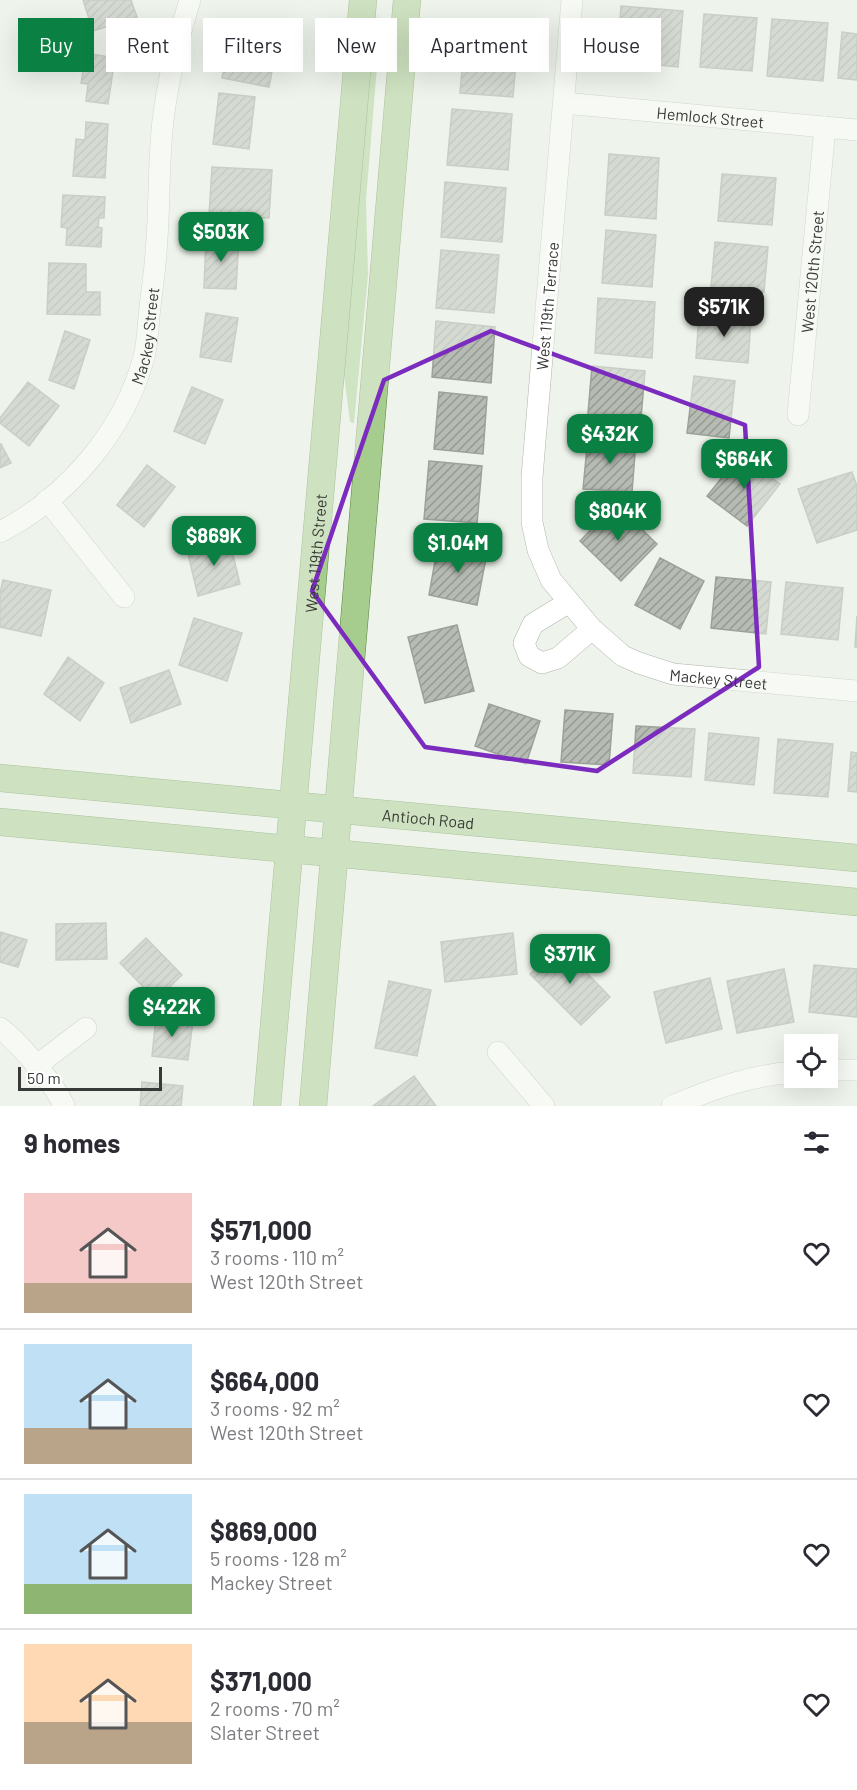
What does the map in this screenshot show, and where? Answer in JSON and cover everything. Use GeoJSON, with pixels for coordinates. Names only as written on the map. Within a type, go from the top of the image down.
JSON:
{"type":"FeatureCollection","features":[{"type":"Feature","properties":{"kind":"main road","name":"West 119th Street"},"geometry":{"type":"LineString","coordinates":[[267,1106],[363,0]]}},
{"type":"Feature","properties":{"kind":"main road"},"geometry":{"type":"LineString","coordinates":[[312,1106],[407,0]]}},
{"type":"Feature","properties":{"kind":"main road","name":"Antioch Road"},"geometry":{"type":"LineString","coordinates":[[0,778],[857,858]]}},
{"type":"Feature","properties":{"kind":"main road"},"geometry":{"type":"LineString","coordinates":[[0,822],[857,902]]}},
{"type":"Feature","properties":{"kind":"street","name":"Mackey Street"},"geometry":{"type":"LineString","coordinates":[[0,532],[47,500],[78,473],[110,432],[129,396],[144,356],[156,254],[163,122],[170,74],[190,0]]}},
{"type":"Feature","properties":{"kind":"street","name":"West 119th Terrace"},"geometry":{"type":"LineString","coordinates":[[572,0],[531,504],[538,550],[550,580],[592,629]]}},
{"type":"Feature","properties":{"kind":"street","name":"Hemlock Street"},"geometry":{"type":"LineString","coordinates":[[564,103],[857,130]]}},
{"type":"Feature","properties":{"kind":"street","name":"West 120th Street"},"geometry":{"type":"LineString","coordinates":[[798,415],[825,128]]}},
{"type":"Feature","properties":{"kind":"street"},"geometry":{"type":"LineString","coordinates":[[47,500],[124,597]]}},
{"type":"Feature","properties":{"kind":"street"},"geometry":{"type":"LineString","coordinates":[[569,602],[533,624],[524,643],[529,656],[542,663],[558,658],[592,629]]}},
{"type":"Feature","properties":{"kind":"street","name":"Mackey Street"},"geometry":{"type":"LineString","coordinates":[[592,629],[623,656],[674,674],[857,691]]}},
{"type":"Feature","properties":{"kind":"street"},"geometry":{"type":"LineString","coordinates":[[0,1028],[36,1066],[61,1097],[64,1106]]}},
{"type":"Feature","properties":{"kind":"street"},"geometry":{"type":"LineString","coordinates":[[36,1066],[86,1028]]}},
{"type":"Feature","properties":{"kind":"street"},"geometry":{"type":"LineString","coordinates":[[498,1052],[544,1106]]}},
{"type":"Feature","properties":{"kind":"street"},"geometry":{"type":"LineString","coordinates":[[838,1070],[857,1070]]}},
{"type":"Feature","properties":{"kind":"street"},"geometry":{"type":"LineString","coordinates":[[672,1106],[710,1089],[746,1079],[784,1074]]}},
{"type":"Feature","properties":{"kind":"highlighted area"},"geometry":{"type":"Polygon","coordinates":[[[491,331],[745,425],[759,667],[597,771],[425,747],[312,591],[384,380],[491,331]]]}},
{"type":"Feature","properties":{"kind":"green space"},"geometry":{"type":"Polygon","coordinates":[[[366,72],[377,72],[366,200],[368,275],[354,423],[350,422],[343,367],[366,72]]]}},
{"type":"Feature","properties":{"kind":"building"},"geometry":{"type":"Polygon","coordinates":[[[83,0],[131,0],[137,17],[106,18],[106,27],[94,31],[94,18],[89,18],[83,0]]]}},
{"type":"Feature","properties":{"kind":"building"},"geometry":{"type":"Polygon","coordinates":[[[621,6],[683,11],[678,67],[661,65],[661,18],[620,18],[621,6]]]}},
{"type":"Feature","properties":{"kind":"building"},"geometry":{"type":"Polygon","coordinates":[[[704,14],[757,18],[752,71],[700,67],[704,14]]]}},
{"type":"Feature","properties":{"kind":"building"},"geometry":{"type":"Polygon","coordinates":[[[772,19],[828,23],[823,81],[767,76],[772,19]]]}},
{"type":"Feature","properties":{"kind":"building"},"geometry":{"type":"Polygon","coordinates":[[[842,32],[857,34],[857,80],[838,78],[842,32]]]}},
{"type":"Feature","properties":{"kind":"building"},"geometry":{"type":"Polygon","coordinates":[[[94,54],[106,56],[106,72],[113,72],[108,104],[86,101],[88,84],[81,83],[83,72],[94,72],[94,54]]]}},
{"type":"Feature","properties":{"kind":"building"},"geometry":{"type":"Polygon","coordinates":[[[223,72],[272,72],[269,87],[222,78],[223,72]]]}},
{"type":"Feature","properties":{"kind":"building"},"geometry":{"type":"Polygon","coordinates":[[[462,72],[515,72],[513,97],[460,93],[462,72]]]}},
{"type":"Feature","properties":{"kind":"building"},"geometry":{"type":"Polygon","coordinates":[[[219,93],[255,97],[249,149],[213,144],[219,93]]]}},
{"type":"Feature","properties":{"kind":"building"},"geometry":{"type":"Polygon","coordinates":[[[452,109],[512,114],[508,170],[447,165],[452,109]]]}},
{"type":"Feature","properties":{"kind":"building"},"geometry":{"type":"Polygon","coordinates":[[[86,122],[108,124],[105,178],[73,176],[76,139],[85,140],[86,122]]]}},
{"type":"Feature","properties":{"kind":"building"},"geometry":{"type":"Polygon","coordinates":[[[609,154],[659,158],[656,219],[605,215],[609,154]]]}},
{"type":"Feature","properties":{"kind":"building"},"geometry":{"type":"Polygon","coordinates":[[[212,167],[272,170],[269,218],[209,215],[212,167]]]}},
{"type":"Feature","properties":{"kind":"building"},"geometry":{"type":"Polygon","coordinates":[[[722,174],[776,178],[772,225],[718,221],[722,174]]]}},
{"type":"Feature","properties":{"kind":"building"},"geometry":{"type":"Polygon","coordinates":[[[445,182],[506,188],[502,242],[441,237],[445,182]]]}},
{"type":"Feature","properties":{"kind":"building"},"geometry":{"type":"Polygon","coordinates":[[[63,195],[105,197],[104,218],[99,218],[98,227],[102,228],[101,247],[66,245],[67,228],[61,227],[63,195]]]}},
{"type":"Feature","properties":{"kind":"building"},"geometry":{"type":"Polygon","coordinates":[[[606,230],[656,235],[652,287],[602,283],[606,230]]]}},
{"type":"Feature","properties":{"kind":"building"},"geometry":{"type":"Polygon","coordinates":[[[206,237],[239,239],[236,289],[204,288],[206,237]]]}},
{"type":"Feature","properties":{"kind":"building"},"geometry":{"type":"Polygon","coordinates":[[[715,242],[768,247],[764,292],[711,287],[715,242]]]}},
{"type":"Feature","properties":{"kind":"building"},"geometry":{"type":"Polygon","coordinates":[[[441,250],[499,255],[494,313],[436,308],[441,250]]]}},
{"type":"Feature","properties":{"kind":"building"},"geometry":{"type":"Polygon","coordinates":[[[49,263],[86,264],[86,292],[100,292],[100,315],[47,314],[49,263]]]}},
{"type":"Feature","properties":{"kind":"building"},"geometry":{"type":"Polygon","coordinates":[[[598,298],[655,302],[652,358],[595,353],[598,298]]]}},
{"type":"Feature","properties":{"kind":"building"},"geometry":{"type":"Polygon","coordinates":[[[206,313],[238,318],[231,362],[200,357],[206,313]]]}},
{"type":"Feature","properties":{"kind":"building"},"geometry":{"type":"Polygon","coordinates":[[[699,314],[751,319],[748,363],[696,358],[699,314]]]}},
{"type":"Feature","properties":{"kind":"building"},"geometry":{"type":"Polygon","coordinates":[[[436,321],[495,327],[491,383],[432,377],[436,321]]]}},
{"type":"Feature","properties":{"kind":"building"},"geometry":{"type":"Polygon","coordinates":[[[65,331],[90,340],[74,389],[49,380],[65,331]]]}},
{"type":"Feature","properties":{"kind":"building"},"geometry":{"type":"Polygon","coordinates":[[[592,366],[645,371],[640,430],[587,425],[592,366]]]}},
{"type":"Feature","properties":{"kind":"building"},"geometry":{"type":"Polygon","coordinates":[[[694,376],[735,381],[729,438],[687,433],[694,376]]]}},
{"type":"Feature","properties":{"kind":"building"},"geometry":{"type":"Polygon","coordinates":[[[28,382],[59,406],[29,446],[0,423],[0,418],[28,382]]]}},
{"type":"Feature","properties":{"kind":"building"},"geometry":{"type":"Polygon","coordinates":[[[192,387],[223,400],[205,444],[174,431],[192,387]]]}},
{"type":"Feature","properties":{"kind":"building"},"geometry":{"type":"Polygon","coordinates":[[[439,392],[487,397],[483,454],[434,449],[439,392]]]}},
{"type":"Feature","properties":{"kind":"building"},"geometry":{"type":"Polygon","coordinates":[[[588,437],[636,441],[632,492],[583,489],[588,437]]]}},
{"type":"Feature","properties":{"kind":"building"},"geometry":{"type":"Polygon","coordinates":[[[0,444],[11,463],[0,468],[0,444]]]}},
{"type":"Feature","properties":{"kind":"building"},"geometry":{"type":"Polygon","coordinates":[[[740,455],[780,484],[747,526],[707,496],[740,455]]]}},
{"type":"Feature","properties":{"kind":"building"},"geometry":{"type":"Polygon","coordinates":[[[429,461],[482,466],[477,523],[424,519],[429,461]]]}},
{"type":"Feature","properties":{"kind":"building"},"geometry":{"type":"Polygon","coordinates":[[[147,465],[175,487],[144,527],[117,505],[147,465]]]}},
{"type":"Feature","properties":{"kind":"building"},"geometry":{"type":"Polygon","coordinates":[[[852,472],[857,486],[857,530],[817,543],[798,489],[852,472]]]}},
{"type":"Feature","properties":{"kind":"building"},"geometry":{"type":"Polygon","coordinates":[[[616,504],[657,544],[621,581],[580,541],[616,504]]]}},
{"type":"Feature","properties":{"kind":"building"},"geometry":{"type":"Polygon","coordinates":[[[229,538],[240,584],[198,596],[187,550],[229,538]]]}},
{"type":"Feature","properties":{"kind":"building"},"geometry":{"type":"Polygon","coordinates":[[[438,544],[487,553],[477,605],[429,595],[438,544]]]}},
{"type":"Feature","properties":{"kind":"building"},"geometry":{"type":"Polygon","coordinates":[[[660,558],[704,581],[680,629],[635,605],[660,558]]]}},
{"type":"Feature","properties":{"kind":"building"},"geometry":{"type":"Polygon","coordinates":[[[716,577],[771,582],[766,634],[711,628],[716,577]]]}},
{"type":"Feature","properties":{"kind":"building"},"geometry":{"type":"Polygon","coordinates":[[[3,580],[51,590],[41,636],[0,627],[0,593],[3,580]]]}},
{"type":"Feature","properties":{"kind":"building"},"geometry":{"type":"Polygon","coordinates":[[[786,582],[843,588],[838,640],[781,634],[786,582]]]}},
{"type":"Feature","properties":{"kind":"building"},"geometry":{"type":"Polygon","coordinates":[[[857,616],[857,647],[855,647],[857,616]]]}},
{"type":"Feature","properties":{"kind":"building"},"geometry":{"type":"Polygon","coordinates":[[[194,618],[242,633],[227,681],[179,665],[194,618]]]}},
{"type":"Feature","properties":{"kind":"building"},"geometry":{"type":"Polygon","coordinates":[[[457,625],[474,691],[425,703],[408,637],[457,625]]]}},
{"type":"Feature","properties":{"kind":"building"},"geometry":{"type":"Polygon","coordinates":[[[68,657],[104,683],[80,721],[44,694],[68,657]]]}},
{"type":"Feature","properties":{"kind":"building"},"geometry":{"type":"Polygon","coordinates":[[[169,670],[181,704],[131,723],[120,688],[169,670]]]}},
{"type":"Feature","properties":{"kind":"building"},"geometry":{"type":"Polygon","coordinates":[[[489,704],[540,721],[526,764],[475,746],[489,704]]]}},
{"type":"Feature","properties":{"kind":"building"},"geometry":{"type":"Polygon","coordinates":[[[565,710],[613,714],[609,765],[561,762],[565,710]]]}},
{"type":"Feature","properties":{"kind":"building"},"geometry":{"type":"Polygon","coordinates":[[[636,726],[695,729],[691,777],[633,773],[636,726]]]}},
{"type":"Feature","properties":{"kind":"building"},"geometry":{"type":"Polygon","coordinates":[[[709,733],[759,738],[754,785],[705,780],[709,733]]]}},
{"type":"Feature","properties":{"kind":"building"},"geometry":{"type":"Polygon","coordinates":[[[778,739],[833,744],[828,797],[774,793],[778,739]]]}},
{"type":"Feature","properties":{"kind":"building"},"geometry":{"type":"Polygon","coordinates":[[[851,752],[857,753],[857,792],[848,791],[851,752]]]}},
{"type":"Feature","properties":{"kind":"building"},"geometry":{"type":"Polygon","coordinates":[[[106,923],[107,959],[56,960],[56,924],[106,923]]]}},
{"type":"Feature","properties":{"kind":"building"},"geometry":{"type":"Polygon","coordinates":[[[0,932],[27,940],[18,967],[0,962],[0,932]]]}},
{"type":"Feature","properties":{"kind":"building"},"geometry":{"type":"Polygon","coordinates":[[[513,933],[517,974],[445,982],[441,942],[513,933]]]}},
{"type":"Feature","properties":{"kind":"building"},"geometry":{"type":"Polygon","coordinates":[[[146,938],[182,975],[156,1000],[120,963],[146,938]]]}},
{"type":"Feature","properties":{"kind":"building"},"geometry":{"type":"Polygon","coordinates":[[[560,945],[610,997],[581,1025],[530,974],[560,945]]]}},
{"type":"Feature","properties":{"kind":"building"},"geometry":{"type":"Polygon","coordinates":[[[814,965],[857,969],[857,1017],[809,1012],[814,965]]]}},
{"type":"Feature","properties":{"kind":"building"},"geometry":{"type":"Polygon","coordinates":[[[784,969],[794,1022],[737,1033],[727,981],[784,969]]]}},
{"type":"Feature","properties":{"kind":"building"},"geometry":{"type":"Polygon","coordinates":[[[710,978],[722,1029],[666,1043],[654,992],[710,978]]]}},
{"type":"Feature","properties":{"kind":"building"},"geometry":{"type":"Polygon","coordinates":[[[389,981],[431,990],[417,1056],[375,1048],[389,981]]]}},
{"type":"Feature","properties":{"kind":"building"},"geometry":{"type":"Polygon","coordinates":[[[156,1017],[193,1021],[188,1060],[152,1056],[156,1017]]]}},
{"type":"Feature","properties":{"kind":"building"},"geometry":{"type":"Polygon","coordinates":[[[414,1076],[436,1106],[373,1106],[414,1076]]]}},
{"type":"Feature","properties":{"kind":"building"},"geometry":{"type":"Polygon","coordinates":[[[142,1082],[183,1086],[181,1106],[140,1106],[142,1082]]]}}]}
